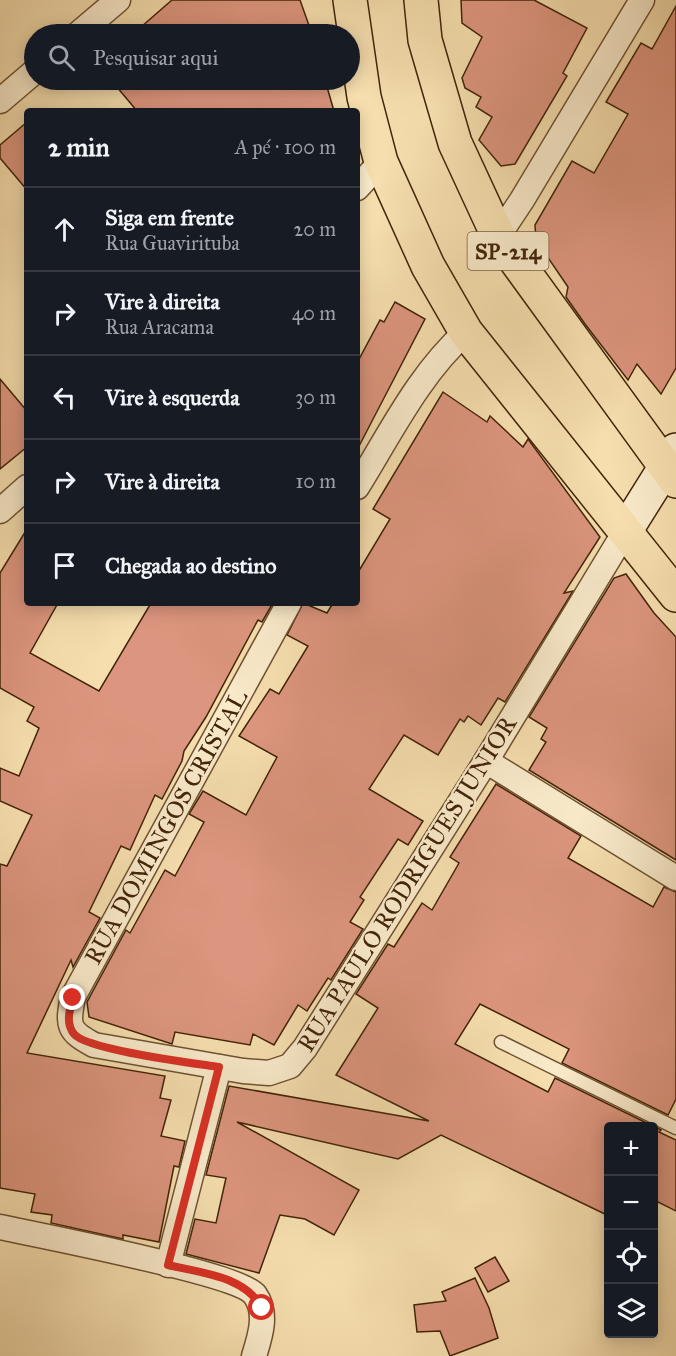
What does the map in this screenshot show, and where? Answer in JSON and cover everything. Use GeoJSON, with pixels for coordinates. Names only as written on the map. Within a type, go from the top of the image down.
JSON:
{"type":"FeatureCollection","features":[{"type":"Feature","properties":{"kind":"main road","name":"SP-214"},"geometry":{"type":"LineString","coordinates":[[350,0],[353,24]]}},
{"type":"Feature","properties":{"kind":"main road","name":"SP-214"},"geometry":{"type":"LineString","coordinates":[[421,0],[425,40],[455,143],[498,236],[673,466]]}},
{"type":"Feature","properties":{"kind":"main road","name":"SP-214"},"geometry":{"type":"LineString","coordinates":[[360,69],[364,97],[381,162],[428,266],[466,332],[626,530],[676,596]]}},
{"type":"Feature","properties":{"kind":"street"},"geometry":{"type":"LineString","coordinates":[[90,24],[118,0]]}},
{"type":"Feature","properties":{"kind":"street"},"geometry":{"type":"LineString","coordinates":[[498,236],[642,0]]}},
{"type":"Feature","properties":{"kind":"street"},"geometry":{"type":"LineString","coordinates":[[0,101],[24,81]]}},
{"type":"Feature","properties":{"kind":"street"},"geometry":{"type":"LineString","coordinates":[[360,185],[381,162]]}},
{"type":"Feature","properties":{"kind":"street"},"geometry":{"type":"LineString","coordinates":[[360,482],[422,382],[451,345],[466,332]]}},
{"type":"Feature","properties":{"kind":"street"},"geometry":{"type":"LineString","coordinates":[[626,530],[673,466]]}},
{"type":"Feature","properties":{"kind":"street"},"geometry":{"type":"LineString","coordinates":[[0,512],[24,490]]}},
{"type":"Feature","properties":{"kind":"street","name":"RUA PAULO RODRIGUES JUNIOR"},"geometry":{"type":"LineString","coordinates":[[94,1045],[219,1067],[268,1073],[290,1066],[305,1048],[486,761],[626,530]]}},
{"type":"Feature","properties":{"kind":"street","name":"RUA DOMINGOS CRISTAL"},"geometry":{"type":"LineString","coordinates":[[94,1045],[74,1034],[68,1020],[73,998],[287,606]]}},
{"type":"Feature","properties":{"kind":"street"},"geometry":{"type":"LineString","coordinates":[[486,761],[676,878]]}},
{"type":"Feature","properties":{"kind":"street"},"geometry":{"type":"LineString","coordinates":[[168,1265],[219,1067]]}},
{"type":"Feature","properties":{"kind":"street"},"geometry":{"type":"LineString","coordinates":[[0,1227],[235,1282],[254,1293],[262,1308],[261,1334],[254,1356]]}},
{"type":"Feature","properties":{"kind":"lane"},"geometry":{"type":"LineString","coordinates":[[501,1041],[676,1128]]}},
{"type":"Feature","properties":{"kind":"building"},"geometry":{"type":"Polygon","coordinates":[[[172,0],[300,0],[308,24],[144,24],[172,0]]]}},
{"type":"Feature","properties":{"kind":"building"},"geometry":{"type":"Polygon","coordinates":[[[461,0],[534,0],[587,28],[563,73],[567,76],[515,164],[501,166],[479,140],[492,117],[476,107],[481,97],[465,88],[462,78],[482,37],[462,23],[461,0]]]}},
{"type":"Feature","properties":{"kind":"building"},"geometry":{"type":"Polygon","coordinates":[[[676,6],[676,368],[661,394],[637,364],[628,380],[585,324],[566,297],[568,287],[536,240],[535,225],[572,161],[594,173],[628,114],[606,102],[641,43],[652,49],[676,6]]]}},
{"type":"Feature","properties":{"kind":"building"},"geometry":{"type":"Polygon","coordinates":[[[119,90],[328,90],[333,108],[134,108],[119,90]]]}},
{"type":"Feature","properties":{"kind":"building"},"geometry":{"type":"Polygon","coordinates":[[[24,125],[24,186],[0,158],[0,145],[24,125]]]}},
{"type":"Feature","properties":{"kind":"building"},"geometry":{"type":"Polygon","coordinates":[[[395,302],[425,319],[360,444],[360,357],[380,320],[384,322],[395,302]]]}},
{"type":"Feature","properties":{"kind":"building"},"geometry":{"type":"Polygon","coordinates":[[[0,379],[24,407],[24,449],[0,469],[0,379]]]}},
{"type":"Feature","properties":{"kind":"building"},"geometry":{"type":"Polygon","coordinates":[[[443,392],[487,422],[490,416],[523,447],[528,439],[600,537],[564,593],[573,591],[505,702],[498,698],[481,725],[468,716],[464,722],[460,719],[438,755],[404,735],[369,789],[423,821],[408,845],[398,839],[360,897],[364,900],[350,922],[363,929],[331,980],[328,978],[307,1011],[298,1005],[274,1045],[253,1034],[250,1045],[175,1032],[172,1044],[89,1017],[87,1002],[126,930],[130,933],[165,870],[175,876],[204,822],[189,814],[203,791],[246,815],[277,757],[239,736],[270,689],[279,694],[308,646],[287,635],[302,606],[310,606],[327,613],[331,606],[360,606],[360,569],[390,519],[373,509],[443,392]]]}},
{"type":"Feature","properties":{"kind":"building"},"geometry":{"type":"Polygon","coordinates":[[[24,534],[24,606],[56,606],[30,653],[99,691],[149,606],[271,606],[262,622],[258,620],[206,717],[184,751],[182,761],[162,799],[155,795],[130,850],[121,846],[89,912],[100,918],[73,967],[71,960],[27,1053],[165,1076],[160,1098],[171,1100],[161,1136],[185,1141],[179,1167],[174,1166],[159,1242],[123,1235],[123,1239],[51,1223],[52,1215],[31,1212],[35,1194],[0,1188],[0,864],[7,866],[32,815],[0,801],[0,768],[19,776],[39,728],[27,721],[34,707],[0,688],[0,573],[24,534]]]}},
{"type":"Feature","properties":{"kind":"building"},"geometry":{"type":"Polygon","coordinates":[[[626,574],[654,613],[676,637],[676,860],[529,770],[546,742],[541,739],[547,728],[529,717],[614,578],[626,574]]]}},
{"type":"Feature","properties":{"kind":"building"},"geometry":{"type":"Polygon","coordinates":[[[496,784],[581,836],[568,858],[653,907],[664,887],[676,892],[676,1099],[668,1115],[562,1063],[569,1049],[480,1004],[455,1044],[548,1092],[555,1078],[645,1122],[604,1122],[604,1214],[441,1135],[398,1159],[237,1122],[359,1190],[334,1235],[305,1219],[280,1215],[259,1273],[186,1254],[195,1219],[216,1223],[226,1178],[206,1175],[229,1086],[429,1121],[336,1075],[378,1008],[356,994],[388,944],[394,947],[422,903],[432,910],[459,863],[450,857],[496,784]]]}},
{"type":"Feature","properties":{"kind":"building"},"geometry":{"type":"Polygon","coordinates":[[[658,1129],[661,1130],[659,1132],[676,1140],[676,1211],[658,1202],[658,1129]]]}},
{"type":"Feature","properties":{"kind":"building"},"geometry":{"type":"Polygon","coordinates":[[[495,1257],[509,1281],[488,1292],[475,1268],[495,1257]]]}},
{"type":"Feature","properties":{"kind":"building"},"geometry":{"type":"Polygon","coordinates":[[[475,1278],[489,1308],[498,1338],[450,1356],[440,1331],[417,1332],[414,1305],[446,1301],[442,1292],[475,1278]]]}},
{"type":"Feature","properties":{"kind":"route"},"geometry":{"type":"LineString","coordinates":[[73,998],[68,1020],[74,1034],[94,1045],[219,1067],[168,1265],[235,1282],[254,1293],[262,1308]]}}]}
